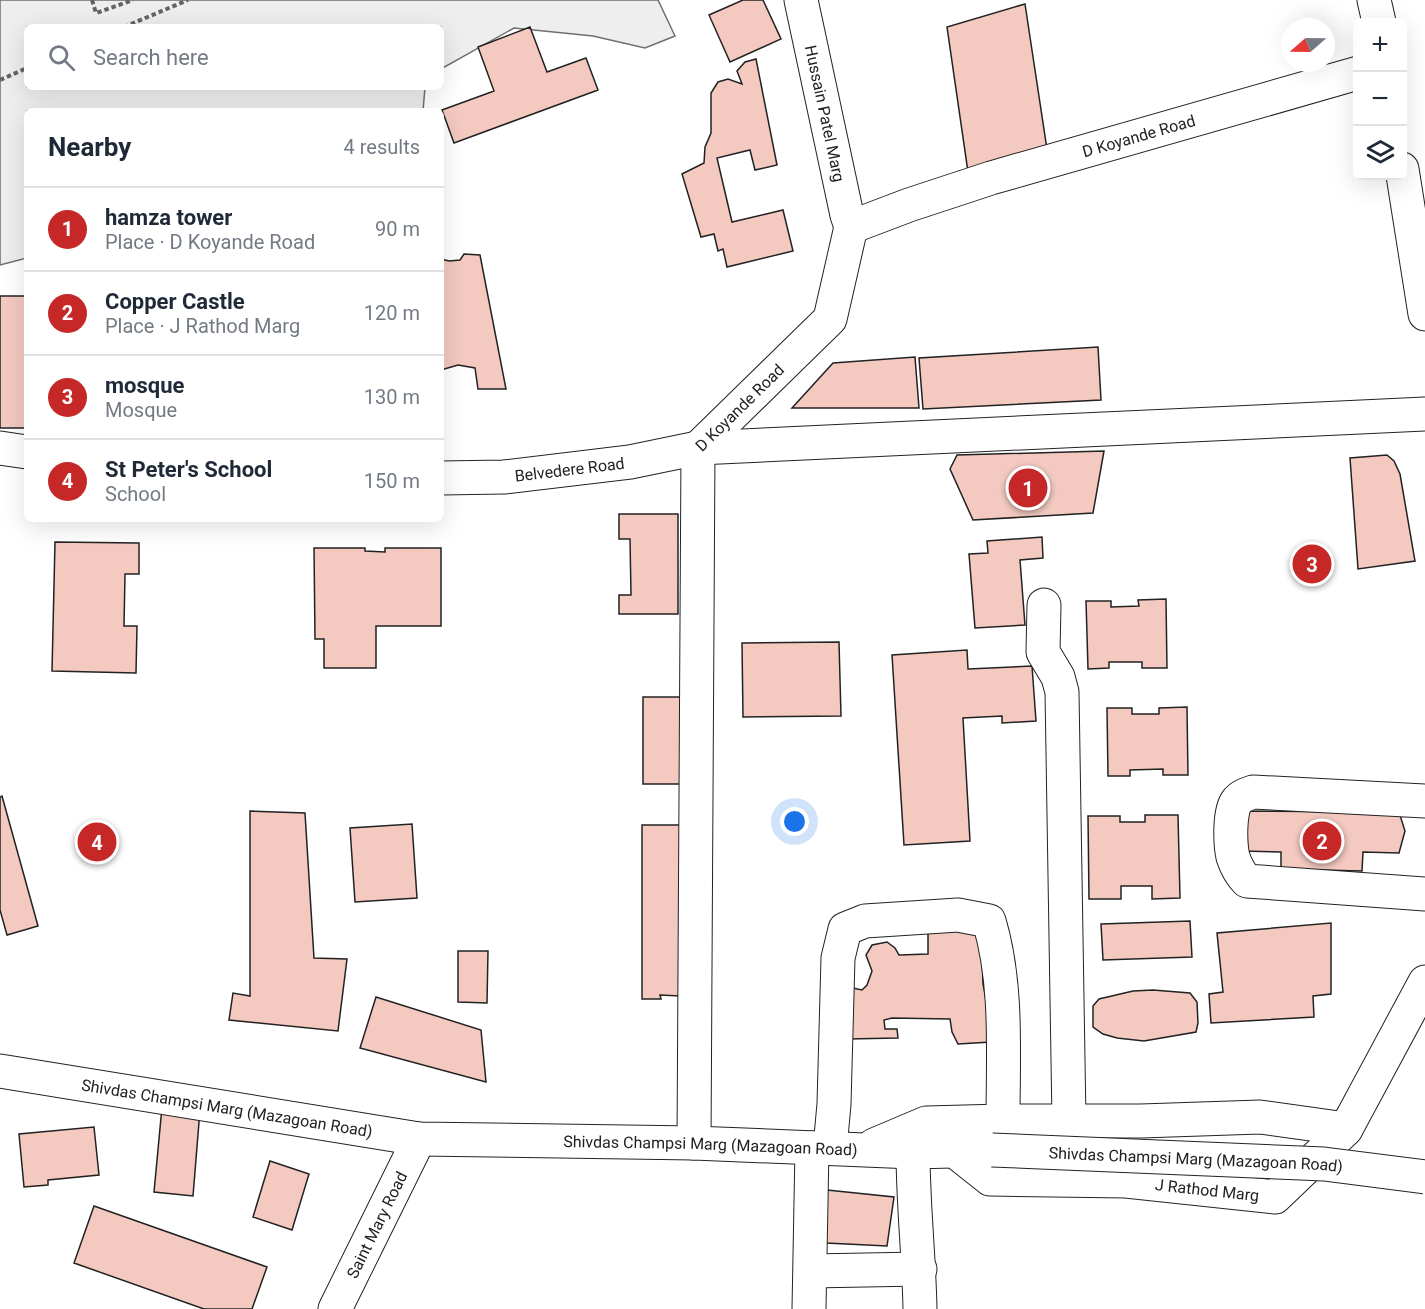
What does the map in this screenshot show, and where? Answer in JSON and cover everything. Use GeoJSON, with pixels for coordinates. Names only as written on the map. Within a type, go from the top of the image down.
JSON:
{"type":"FeatureCollection","features":[{"type":"Feature","properties":{"kind":"street","name":"Hussain Patel Marg"},"geometry":{"type":"LineString","coordinates":[[801,0],[851,226]]}},
{"type":"Feature","properties":{"kind":"street"},"geometry":{"type":"LineString","coordinates":[[1374,0],[1377,18]]}},
{"type":"Feature","properties":{"kind":"street","name":"D Koyande Road"},"geometry":{"type":"LineString","coordinates":[[698,448],[830,319],[851,226],[991,178],[1353,75]]}},
{"type":"Feature","properties":{"kind":"street"},"geometry":{"type":"LineString","coordinates":[[1404,180],[1425,314]]}},
{"type":"Feature","properties":{"kind":"street","name":"D Koyande Road"},"geometry":{"type":"LineString","coordinates":[[698,448],[1425,414]]}},
{"type":"Feature","properties":{"kind":"street"},"geometry":{"type":"LineString","coordinates":[[0,448],[24,452]]}},
{"type":"Feature","properties":{"kind":"street"},"geometry":{"type":"LineString","coordinates":[[694,1143],[698,448]]}},
{"type":"Feature","properties":{"kind":"street","name":"Belvedere Road"},"geometry":{"type":"LineString","coordinates":[[444,478],[504,477],[630,462],[698,448]]}},
{"type":"Feature","properties":{"kind":"street"},"geometry":{"type":"LineString","coordinates":[[1044,605],[1043,652],[1058,677],[1062,692],[1069,1121]]}},
{"type":"Feature","properties":{"kind":"street"},"geometry":{"type":"LineString","coordinates":[[1425,801],[1253,792],[1244,795],[1236,802],[1231,837],[1233,855],[1239,872],[1247,881],[1425,894]]}},
{"type":"Feature","properties":{"kind":"street"},"geometry":{"type":"LineString","coordinates":[[809,1309],[821,1148],[834,1104],[838,957],[845,928],[865,921],[958,915],[989,921],[994,938],[1002,994],[998,1136]]}},
{"type":"Feature","properties":{"kind":"street","name":"J Rathod Marg"},"geometry":{"type":"LineString","coordinates":[[956,1152],[990,1179],[1126,1181],[1275,1197],[1347,1129],[1425,982]]}},
{"type":"Feature","properties":{"kind":"street","name":"Shivdas Champsi Marg (Mazagoan Road)"},"geometry":{"type":"LineString","coordinates":[[0,1071],[419,1139],[694,1143],[956,1152],[998,1136],[1324,1164],[1425,1177]]}},
{"type":"Feature","properties":{"kind":"street"},"geometry":{"type":"LineString","coordinates":[[862,1150],[926,1124],[998,1136],[1069,1121],[1260,1117],[1347,1129]]}},
{"type":"Feature","properties":{"kind":"street","name":"Saint Mary Road"},"geometry":{"type":"LineString","coordinates":[[335,1309],[419,1139]]}},
{"type":"Feature","properties":{"kind":"street"},"geometry":{"type":"LineString","coordinates":[[913,1152],[920,1309]]}},
{"type":"Feature","properties":{"kind":"street"},"geometry":{"type":"LineString","coordinates":[[812,1271],[920,1269]]}},
{"type":"Feature","properties":{"kind":"path"},"geometry":{"type":"LineString","coordinates":[[92,0],[96,13],[132,0]]}},
{"type":"Feature","properties":{"kind":"path"},"geometry":{"type":"LineString","coordinates":[[131,24],[188,0]]}},
{"type":"Feature","properties":{"kind":"path"},"geometry":{"type":"LineString","coordinates":[[0,80],[24,69]]}},
{"type":"Feature","properties":{"kind":"shaded area"},"geometry":{"type":"Polygon","coordinates":[[[0,0],[658,0],[675,36],[645,48],[593,36],[514,28],[444,67],[444,24],[24,24],[24,90],[425,90],[423,108],[24,108],[24,259],[0,265],[0,0]]]}},
{"type":"Feature","properties":{"kind":"building"},"geometry":{"type":"Polygon","coordinates":[[[743,0],[763,0],[781,39],[730,62],[709,15],[743,0]]]}},
{"type":"Feature","properties":{"kind":"building"},"geometry":{"type":"Polygon","coordinates":[[[1025,4],[1048,156],[968,172],[947,27],[1025,4]]]}},
{"type":"Feature","properties":{"kind":"building"},"geometry":{"type":"Polygon","coordinates":[[[530,27],[547,72],[586,58],[598,90],[454,143],[444,109],[494,91],[478,47],[530,27]]]}},
{"type":"Feature","properties":{"kind":"building"},"geometry":{"type":"Polygon","coordinates":[[[756,59],[777,165],[755,170],[750,150],[717,158],[732,222],[783,210],[793,251],[727,267],[723,249],[718,251],[714,234],[701,237],[682,174],[704,163],[705,147],[711,133],[711,93],[718,82],[728,79],[742,84],[737,71],[745,62],[756,59]]]}},
{"type":"Feature","properties":{"kind":"building"},"geometry":{"type":"Polygon","coordinates":[[[464,254],[480,255],[506,389],[478,389],[475,368],[458,365],[444,369],[444,260],[460,260],[464,254]]]}},
{"type":"Feature","properties":{"kind":"building"},"geometry":{"type":"Polygon","coordinates":[[[0,296],[24,296],[24,428],[0,428],[0,296]]]}},
{"type":"Feature","properties":{"kind":"building"},"geometry":{"type":"Polygon","coordinates":[[[1098,347],[1101,400],[923,409],[919,358],[1098,347]]]}},
{"type":"Feature","properties":{"kind":"building"},"geometry":{"type":"Polygon","coordinates":[[[915,357],[919,408],[792,408],[833,363],[915,357]]]}},
{"type":"Feature","properties":{"kind":"building"},"geometry":{"type":"Polygon","coordinates":[[[1104,451],[1093,513],[973,520],[950,469],[957,455],[1104,451]]]}},
{"type":"Feature","properties":{"kind":"building"},"geometry":{"type":"Polygon","coordinates":[[[1387,455],[1394,461],[1400,474],[1415,561],[1358,569],[1350,458],[1387,455]]]}},
{"type":"Feature","properties":{"kind":"building"},"geometry":{"type":"Polygon","coordinates":[[[619,514],[678,514],[678,614],[619,614],[619,595],[631,595],[630,539],[619,539],[619,514]]]}},
{"type":"Feature","properties":{"kind":"building"},"geometry":{"type":"Polygon","coordinates":[[[1042,537],[1043,558],[1020,560],[1025,625],[975,628],[969,554],[988,553],[987,541],[1042,537]]]}},
{"type":"Feature","properties":{"kind":"building"},"geometry":{"type":"Polygon","coordinates":[[[55,542],[139,543],[139,574],[125,574],[124,626],[137,626],[136,673],[52,671],[55,542]]]}},
{"type":"Feature","properties":{"kind":"building"},"geometry":{"type":"Polygon","coordinates":[[[314,548],[365,548],[365,551],[385,552],[385,548],[441,548],[441,626],[376,626],[376,668],[324,668],[324,639],[315,639],[314,548]]]}},
{"type":"Feature","properties":{"kind":"building"},"geometry":{"type":"Polygon","coordinates":[[[1166,599],[1167,668],[1142,668],[1142,662],[1109,662],[1109,668],[1088,669],[1086,601],[1111,601],[1111,607],[1139,606],[1138,600],[1166,599]]]}},
{"type":"Feature","properties":{"kind":"building"},"geometry":{"type":"Polygon","coordinates":[[[839,642],[841,716],[743,717],[742,643],[839,642]]]}},
{"type":"Feature","properties":{"kind":"building"},"geometry":{"type":"Polygon","coordinates":[[[967,650],[968,669],[1032,666],[1036,721],[1002,723],[1002,716],[963,718],[970,841],[904,845],[892,655],[967,650]]]}},
{"type":"Feature","properties":{"kind":"building"},"geometry":{"type":"Polygon","coordinates":[[[643,697],[687,697],[687,784],[643,784],[643,697]]]}},
{"type":"Feature","properties":{"kind":"building"},"geometry":{"type":"Polygon","coordinates":[[[1187,707],[1188,775],[1163,775],[1163,769],[1130,770],[1130,776],[1108,776],[1107,708],[1132,708],[1132,714],[1159,714],[1159,708],[1187,707]]]}},
{"type":"Feature","properties":{"kind":"building"},"geometry":{"type":"Polygon","coordinates":[[[2,796],[38,926],[7,935],[0,910],[0,797],[2,796]]]}},
{"type":"Feature","properties":{"kind":"building"},"geometry":{"type":"Polygon","coordinates":[[[250,811],[305,813],[314,958],[347,959],[338,1031],[229,1020],[233,993],[250,996],[250,811]]]}},
{"type":"Feature","properties":{"kind":"building"},"geometry":{"type":"Polygon","coordinates":[[[1243,811],[1399,812],[1405,831],[1399,853],[1363,852],[1362,871],[1281,869],[1281,852],[1241,851],[1243,811]]]}},
{"type":"Feature","properties":{"kind":"building"},"geometry":{"type":"Polygon","coordinates":[[[1145,815],[1178,815],[1180,898],[1152,899],[1152,886],[1121,886],[1121,899],[1089,899],[1088,816],[1120,816],[1120,822],[1145,822],[1145,815]]]}},
{"type":"Feature","properties":{"kind":"building"},"geometry":{"type":"Polygon","coordinates":[[[412,824],[417,898],[355,902],[350,828],[412,824]]]}},
{"type":"Feature","properties":{"kind":"building"},"geometry":{"type":"Polygon","coordinates":[[[642,825],[686,825],[680,996],[660,995],[661,999],[642,999],[642,825]]]}},
{"type":"Feature","properties":{"kind":"building"},"geometry":{"type":"Polygon","coordinates":[[[1190,921],[1192,957],[1103,960],[1101,924],[1190,921]]]}},
{"type":"Feature","properties":{"kind":"building"},"geometry":{"type":"Polygon","coordinates":[[[1331,923],[1331,994],[1313,996],[1314,1017],[1211,1023],[1209,994],[1223,992],[1217,933],[1331,923]]]}},
{"type":"Feature","properties":{"kind":"building"},"geometry":{"type":"Polygon","coordinates":[[[928,924],[981,925],[983,984],[991,1042],[958,1044],[952,1032],[950,1019],[892,1018],[884,1020],[885,1029],[897,1029],[898,1038],[847,1039],[848,987],[862,990],[867,985],[872,971],[866,955],[872,945],[887,942],[895,948],[899,955],[928,954],[928,924]]]}},
{"type":"Feature","properties":{"kind":"building"},"geometry":{"type":"Polygon","coordinates":[[[458,951],[488,951],[487,1003],[458,1002],[458,951]]]}},
{"type":"Feature","properties":{"kind":"building"},"geometry":{"type":"Polygon","coordinates":[[[1133,991],[1190,993],[1197,1002],[1196,1032],[1144,1041],[1117,1038],[1103,1034],[1093,1027],[1093,1006],[1099,999],[1133,991]]]}},
{"type":"Feature","properties":{"kind":"building"},"geometry":{"type":"Polygon","coordinates":[[[376,997],[481,1030],[486,1082],[360,1048],[376,997]]]}},
{"type":"Feature","properties":{"kind":"building"},"geometry":{"type":"Polygon","coordinates":[[[162,1107],[200,1110],[193,1196],[154,1192],[162,1107]]]}},
{"type":"Feature","properties":{"kind":"building"},"geometry":{"type":"Polygon","coordinates":[[[94,1127],[99,1175],[48,1180],[48,1185],[24,1187],[19,1134],[94,1127]]]}},
{"type":"Feature","properties":{"kind":"building"},"geometry":{"type":"Polygon","coordinates":[[[270,1161],[309,1174],[292,1230],[253,1217],[270,1161]]]}},
{"type":"Feature","properties":{"kind":"building"},"geometry":{"type":"Polygon","coordinates":[[[827,1190],[894,1197],[887,1246],[826,1243],[827,1190]]]}},
{"type":"Feature","properties":{"kind":"building"},"geometry":{"type":"Polygon","coordinates":[[[94,1206],[267,1267],[252,1309],[204,1309],[74,1263],[94,1206]]]}},
{"type":"Feature","properties":{"kind":"place","name":"hamza tower"},"geometry":{"type":"Point","coordinates":[1028,488]}},
{"type":"Feature","properties":{"kind":"place","name":"mosque"},"geometry":{"type":"Point","coordinates":[1312,564]}},
{"type":"Feature","properties":{"kind":"place","name":"Copper Castle"},"geometry":{"type":"Point","coordinates":[1322,841]}},
{"type":"Feature","properties":{"kind":"place","name":"St Peter's School"},"geometry":{"type":"Point","coordinates":[97,842]}}]}
